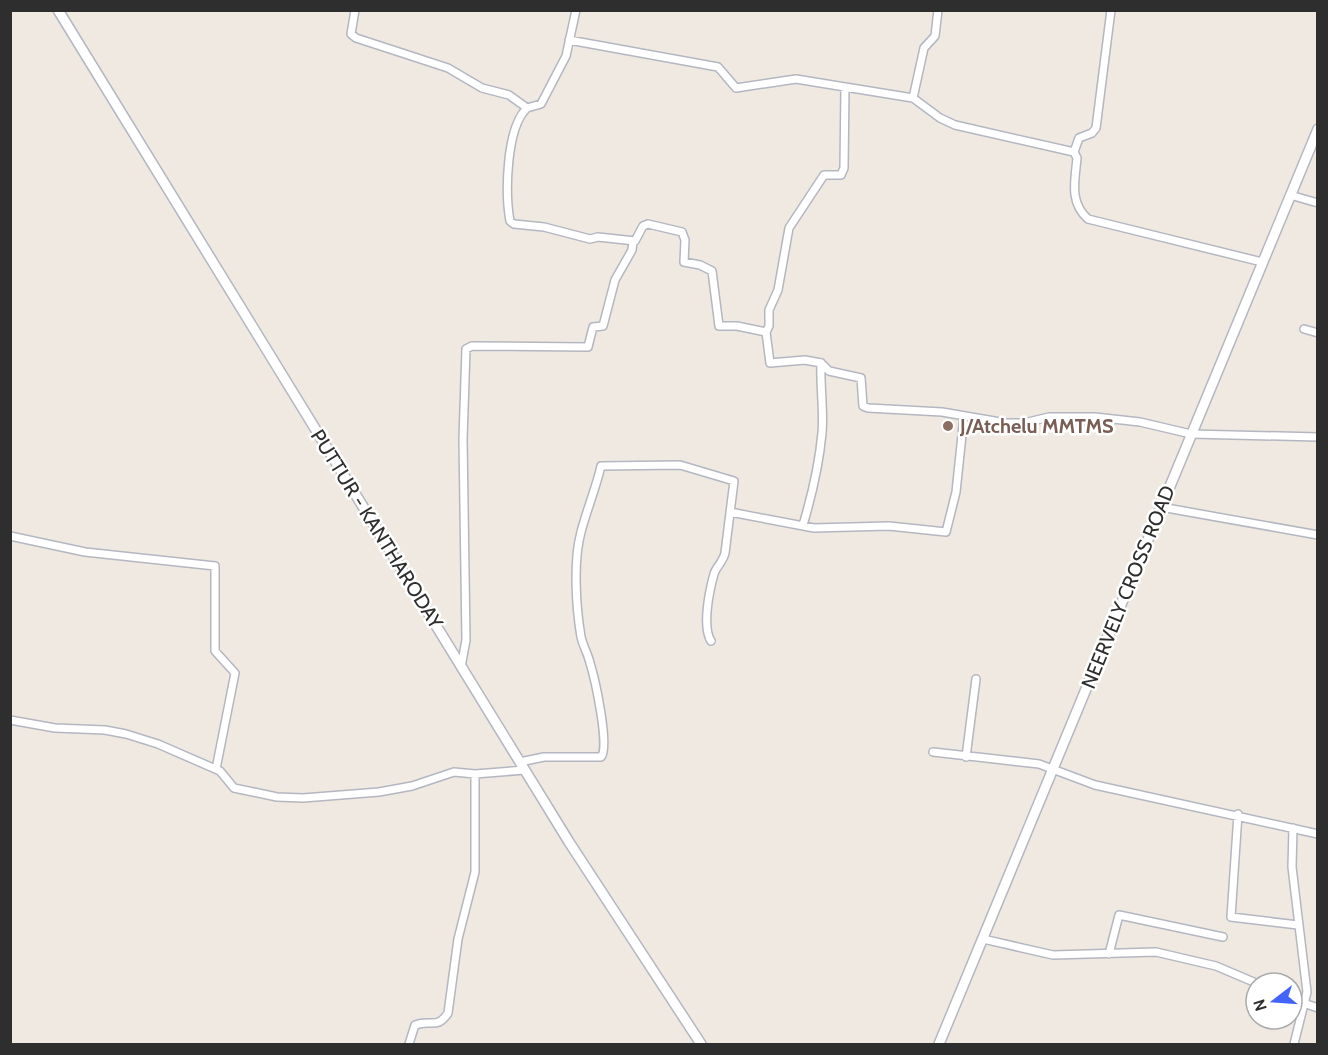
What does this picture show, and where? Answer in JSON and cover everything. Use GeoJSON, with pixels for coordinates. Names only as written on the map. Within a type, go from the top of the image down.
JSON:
{"type":"FeatureCollection","features":[{"type":"Feature","properties":{"kind":"main road","name":"PUTTUR - KANTHARODAY"},"geometry":{"type":"LineString","coordinates":[[58,10],[461,667],[701,1044]]}},
{"type":"Feature","properties":{"kind":"main road","name":"NEERVELY CROSS ROAD"},"geometry":{"type":"LineString","coordinates":[[939,1044],[1317,129]]}},
{"type":"Feature","properties":{"kind":"street"},"geometry":{"type":"LineString","coordinates":[[354,10],[351,34],[356,38],[448,68],[482,88],[509,95],[527,108]]}},
{"type":"Feature","properties":{"kind":"street"},"geometry":{"type":"LineString","coordinates":[[576,10],[566,56],[541,104],[527,108],[516,124],[512,139],[510,221],[514,224],[544,227],[590,239],[598,237],[637,240],[643,226],[648,224],[682,232],[686,240],[684,262],[700,265],[712,271],[719,326],[737,326],[766,332]]}},
{"type":"Feature","properties":{"kind":"street"},"geometry":{"type":"LineString","coordinates":[[913,98],[924,48],[935,36],[938,10]]}},
{"type":"Feature","properties":{"kind":"street"},"geometry":{"type":"LineString","coordinates":[[1112,10],[1096,128],[1079,138],[1074,152],[1077,158],[1074,199],[1078,210],[1088,219],[1262,262]]}},
{"type":"Feature","properties":{"kind":"street"},"geometry":{"type":"LineString","coordinates":[[569,40],[718,67],[736,88],[796,79],[913,98],[940,118],[955,125],[1074,152]]}},
{"type":"Feature","properties":{"kind":"street"},"geometry":{"type":"LineString","coordinates":[[845,87],[844,168],[841,175],[824,175],[821,178],[809,202],[789,228],[778,290],[769,309],[769,326],[766,332],[770,363],[805,360],[821,363],[829,371],[861,378],[861,398],[863,406],[868,408],[1024,423],[1049,417],[1095,417],[1140,422],[1191,434],[1317,437]]}},
{"type":"Feature","properties":{"kind":"street"},"geometry":{"type":"LineString","coordinates":[[1290,195],[1317,203]]}},
{"type":"Feature","properties":{"kind":"street"},"geometry":{"type":"LineString","coordinates":[[461,667],[466,640],[463,439],[466,349],[472,346],[588,346],[593,327],[603,326],[615,280],[632,250],[633,241]]}},
{"type":"Feature","properties":{"kind":"street"},"geometry":{"type":"LineString","coordinates":[[1304,329],[1317,333]]}},
{"type":"Feature","properties":{"kind":"street"},"geometry":{"type":"LineString","coordinates":[[803,525],[814,486],[823,431],[820,394],[821,363]]}},
{"type":"Feature","properties":{"kind":"street"},"geometry":{"type":"LineString","coordinates":[[730,512],[778,523],[814,528],[889,526],[946,532],[956,492],[964,416]]}},
{"type":"Feature","properties":{"kind":"street"},"geometry":{"type":"LineString","coordinates":[[10,720],[54,728],[105,730],[126,734],[158,744],[216,769],[234,788],[303,798],[412,786],[454,772],[475,774],[523,766],[544,758],[601,757],[605,752],[605,734],[591,663],[581,639],[576,586],[581,533],[593,500],[601,466],[680,465],[734,481],[735,489],[725,553],[722,564],[715,571],[707,608],[711,641]]}},
{"type":"Feature","properties":{"kind":"street"},"geometry":{"type":"LineString","coordinates":[[1161,507],[1317,535]]}},
{"type":"Feature","properties":{"kind":"street"},"geometry":{"type":"LineString","coordinates":[[10,536],[85,552],[215,566],[215,651],[236,673],[216,769]]}},
{"type":"Feature","properties":{"kind":"street"},"geometry":{"type":"LineString","coordinates":[[966,757],[976,679]]}},
{"type":"Feature","properties":{"kind":"street"},"geometry":{"type":"LineString","coordinates":[[933,752],[1039,764],[1095,785],[1238,814],[1317,834]]}},
{"type":"Feature","properties":{"kind":"street"},"geometry":{"type":"LineString","coordinates":[[409,1044],[415,1025],[438,1024],[443,1022],[448,1013],[458,940],[476,872],[475,774]]}},
{"type":"Feature","properties":{"kind":"street"},"geometry":{"type":"LineString","coordinates":[[1238,814],[1231,917],[1298,925]]}},
{"type":"Feature","properties":{"kind":"street"},"geometry":{"type":"LineString","coordinates":[[1293,828],[1292,867],[1307,992],[1294,1044]]}},
{"type":"Feature","properties":{"kind":"street"},"geometry":{"type":"LineString","coordinates":[[1109,954],[1119,915],[1223,938]]}},
{"type":"Feature","properties":{"kind":"street"},"geometry":{"type":"LineString","coordinates":[[983,939],[1053,955],[1156,952],[1216,966],[1244,978]]}},
{"type":"Feature","properties":{"kind":"street"},"geometry":{"type":"LineString","coordinates":[[1305,1004],[1317,1008]]}},
{"type":"Feature","properties":{"kind":"place","name":"J/Atchelu MMTMS"},"geometry":{"type":"Point","coordinates":[948,426]}}]}
